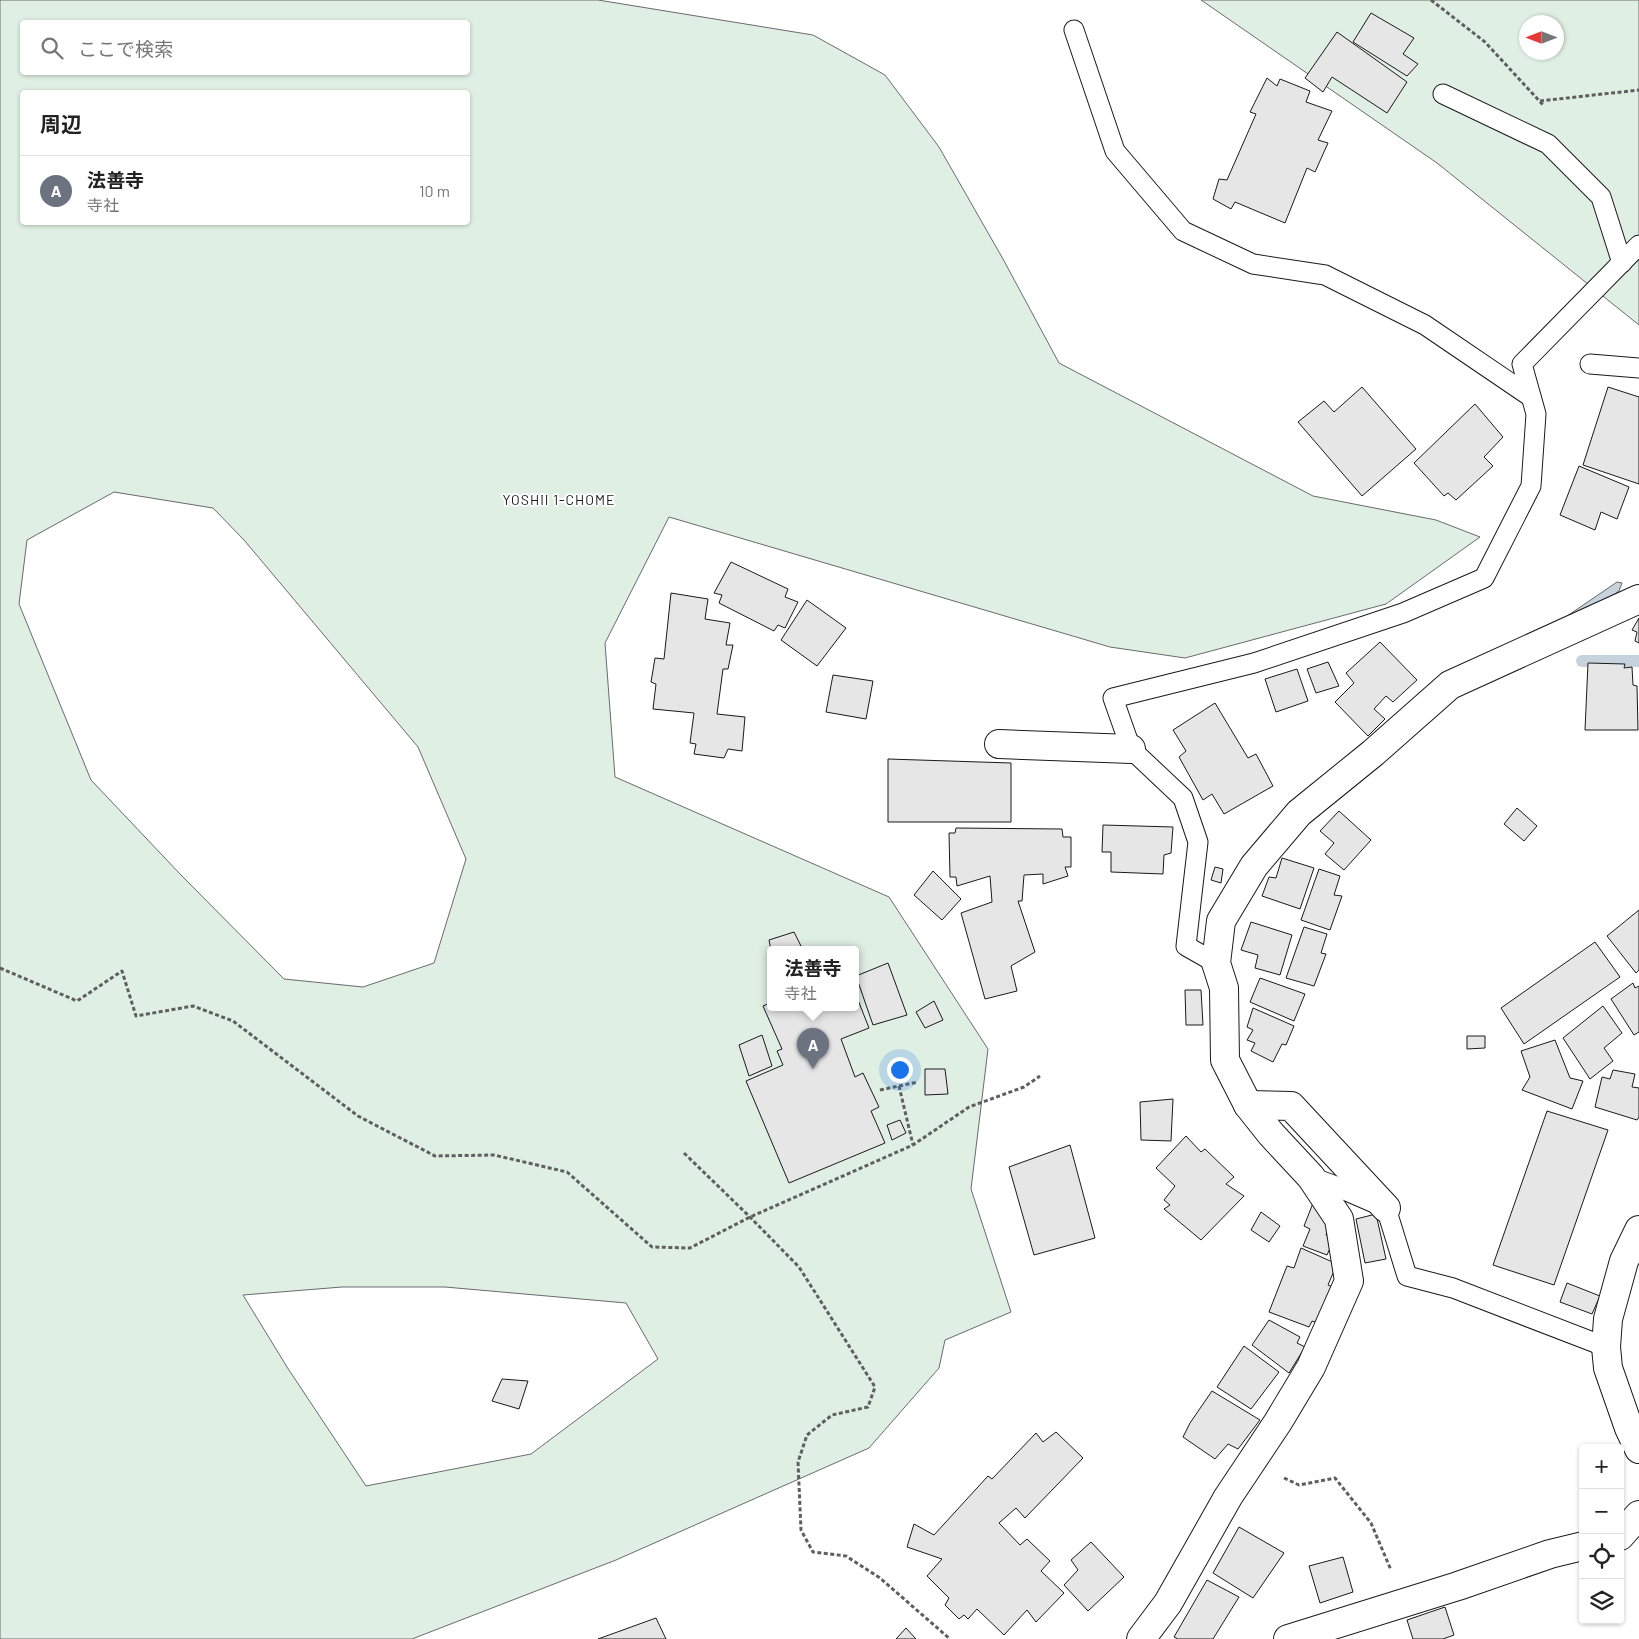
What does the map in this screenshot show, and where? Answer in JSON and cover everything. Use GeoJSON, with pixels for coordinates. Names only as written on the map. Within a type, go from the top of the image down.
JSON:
{"type":"FeatureCollection","features":[{"type":"Feature","properties":{"kind":"street"},"geometry":{"type":"LineString","coordinates":[[1141,1639],[1168,1603],[1228,1497],[1278,1422],[1311,1367],[1349,1282],[1339,1219],[1311,1177],[1271,1134],[1248,1104],[1225,1060],[1224,988],[1216,964],[1221,921],[1254,866],[1299,813],[1373,753],[1450,685],[1639,599]]}},
{"type":"Feature","properties":{"kind":"street"},"geometry":{"type":"LineString","coordinates":[[999,744],[1131,749]]}},
{"type":"Feature","properties":{"kind":"street"},"geometry":{"type":"LineString","coordinates":[[1248,1104],[1292,1106],[1386,1208]]}},
{"type":"Feature","properties":{"kind":"street"},"geometry":{"type":"LineString","coordinates":[[1639,1230],[1624,1261],[1608,1319],[1606,1347],[1608,1368],[1629,1428],[1639,1449]]}},
{"type":"Feature","properties":{"kind":"street"},"geometry":{"type":"LineString","coordinates":[[1622,1534],[1639,1515]]}},
{"type":"Feature","properties":{"kind":"street"},"geometry":{"type":"LineString","coordinates":[[1288,1639],[1550,1554],[1579,1547]]}},
{"type":"Feature","properties":{"kind":"lane"},"geometry":{"type":"LineString","coordinates":[[1074,30],[1115,150],[1183,231],[1253,264],[1325,275],[1425,325],[1531,397]]}},
{"type":"Feature","properties":{"kind":"lane"},"geometry":{"type":"LineString","coordinates":[[1443,94],[1548,144],[1602,197],[1622,263]]}},
{"type":"Feature","properties":{"kind":"lane"},"geometry":{"type":"LineString","coordinates":[[1216,964],[1186,946],[1198,842],[1183,798],[1131,749],[1113,698],[1254,663],[1403,613],[1484,578],[1531,486],[1536,414],[1522,364],[1639,245]]}},
{"type":"Feature","properties":{"kind":"lane"},"geometry":{"type":"LineString","coordinates":[[1590,364],[1639,368]]}},
{"type":"Feature","properties":{"kind":"lane"},"geometry":{"type":"LineString","coordinates":[[1311,1177],[1386,1208],[1407,1276],[1453,1288],[1606,1347]]}},
{"type":"Feature","properties":{"kind":"path"},"geometry":{"type":"LineString","coordinates":[[1431,0],[1485,42],[1546,108]]}},
{"type":"Feature","properties":{"kind":"path"},"geometry":{"type":"LineString","coordinates":[[1540,101],[1639,90]]}},
{"type":"Feature","properties":{"kind":"path"},"geometry":{"type":"LineString","coordinates":[[0,968],[77,1001],[122,971],[136,1016],[193,1006],[233,1022],[358,1116],[435,1156],[494,1155],[567,1172],[652,1247],[690,1248],[750,1217],[913,1146],[969,1107],[1024,1087],[1040,1076]]}},
{"type":"Feature","properties":{"kind":"path"},"geometry":{"type":"LineString","coordinates":[[880,1090],[918,1082]]}},
{"type":"Feature","properties":{"kind":"path"},"geometry":{"type":"LineString","coordinates":[[899,1086],[913,1146]]}},
{"type":"Feature","properties":{"kind":"path"},"geometry":{"type":"LineString","coordinates":[[684,1153],[799,1267],[876,1387],[868,1407],[832,1415],[807,1435],[798,1462],[801,1530],[813,1552],[846,1556],[880,1578],[950,1639]]}},
{"type":"Feature","properties":{"kind":"path"},"geometry":{"type":"LineString","coordinates":[[1250,1464],[1299,1484],[1335,1478],[1370,1523],[1404,1602]]}},
{"type":"Feature","properties":{"kind":"green space"},"geometry":{"type":"Polygon","coordinates":[[[0,0],[598,0],[813,35],[885,75],[939,147],[1003,259],[1059,363],[1313,496],[1436,520],[1480,537],[1386,604],[1185,658],[1110,647],[669,517],[605,643],[615,777],[889,897],[988,1049],[971,1189],[1011,1312],[945,1340],[939,1368],[869,1448],[616,1560],[412,1639],[0,1639],[0,0]],[[114,492],[27,540],[19,604],[91,780],[181,875],[284,979],[363,987],[434,963],[466,859],[418,747],[244,540],[213,508],[114,492]],[[342,1287],[243,1295],[287,1367],[366,1486],[531,1454],[658,1359],[626,1303],[445,1287],[342,1287]]]}},
{"type":"Feature","properties":{"kind":"green space"},"geometry":{"type":"Polygon","coordinates":[[[1201,0],[1639,0],[1639,325],[1437,163],[1201,0]]]}},
{"type":"Feature","properties":{"kind":"shaded area"},"geometry":{"type":"Polygon","coordinates":[[[1617,582],[1622,583],[1619,591],[1576,622],[1567,616],[1617,582]]]}},
{"type":"Feature","properties":{"kind":"building"},"geometry":{"type":"Polygon","coordinates":[[[1371,13],[1414,38],[1403,54],[1418,64],[1407,76],[1353,42],[1371,13]]]}},
{"type":"Feature","properties":{"kind":"building"},"geometry":{"type":"Polygon","coordinates":[[[1337,32],[1407,82],[1387,113],[1332,77],[1323,92],[1305,78],[1337,32]]]}},
{"type":"Feature","properties":{"kind":"building"},"geometry":{"type":"Polygon","coordinates":[[[1267,78],[1277,86],[1280,79],[1310,91],[1306,102],[1332,111],[1318,140],[1328,143],[1315,172],[1307,168],[1285,223],[1235,202],[1231,209],[1213,199],[1219,179],[1227,180],[1256,114],[1250,112],[1267,78]]]}},
{"type":"Feature","properties":{"kind":"building"},"geometry":{"type":"Polygon","coordinates":[[[1362,387],[1416,449],[1362,496],[1298,422],[1324,401],[1334,412],[1362,387]]]}},
{"type":"Feature","properties":{"kind":"building"},"geometry":{"type":"Polygon","coordinates":[[[1608,387],[1639,397],[1639,484],[1583,465],[1608,387]]]}},
{"type":"Feature","properties":{"kind":"building"},"geometry":{"type":"Polygon","coordinates":[[[1475,404],[1503,437],[1484,457],[1493,466],[1456,500],[1448,493],[1444,496],[1414,463],[1475,404]]]}},
{"type":"Feature","properties":{"kind":"building"},"geometry":{"type":"Polygon","coordinates":[[[1579,466],[1629,487],[1617,519],[1601,512],[1595,530],[1560,515],[1579,466]]]}},
{"type":"Feature","properties":{"kind":"building"},"geometry":{"type":"Polygon","coordinates":[[[731,562],[788,589],[785,597],[798,602],[785,628],[778,625],[774,631],[719,603],[722,595],[714,593],[731,562]]]}},
{"type":"Feature","properties":{"kind":"building"},"geometry":{"type":"Polygon","coordinates":[[[671,593],[708,599],[705,619],[730,623],[726,645],[733,645],[728,669],[723,669],[717,714],[745,717],[742,751],[728,749],[724,758],[694,754],[696,744],[690,743],[694,713],[653,709],[656,684],[651,682],[655,658],[664,659],[671,593]]]}},
{"type":"Feature","properties":{"kind":"building"},"geometry":{"type":"Polygon","coordinates":[[[807,600],[846,628],[817,666],[781,640],[807,600]]]}},
{"type":"Feature","properties":{"kind":"building"},"geometry":{"type":"Polygon","coordinates":[[[1639,618],[1639,643],[1635,641],[1637,632],[1632,630],[1639,618]]]}},
{"type":"Feature","properties":{"kind":"building"},"geometry":{"type":"Polygon","coordinates":[[[1380,642],[1417,680],[1393,702],[1386,696],[1374,709],[1385,719],[1368,736],[1335,702],[1354,683],[1346,673],[1380,642]]]}},
{"type":"Feature","properties":{"kind":"building"},"geometry":{"type":"Polygon","coordinates":[[[1328,662],[1339,686],[1316,693],[1307,669],[1328,662]]]}},
{"type":"Feature","properties":{"kind":"building"},"geometry":{"type":"Polygon","coordinates":[[[1588,663],[1625,664],[1624,668],[1632,667],[1633,685],[1637,686],[1638,730],[1585,730],[1588,663]]]}},
{"type":"Feature","properties":{"kind":"building"},"geometry":{"type":"Polygon","coordinates":[[[1297,669],[1308,701],[1276,712],[1265,679],[1297,669]]]}},
{"type":"Feature","properties":{"kind":"building"},"geometry":{"type":"Polygon","coordinates":[[[833,675],[873,681],[866,719],[826,712],[833,675]]]}},
{"type":"Feature","properties":{"kind":"building"},"geometry":{"type":"Polygon","coordinates":[[[1215,703],[1248,758],[1256,754],[1273,786],[1224,814],[1212,794],[1203,800],[1179,757],[1186,751],[1173,730],[1215,703]]]}},
{"type":"Feature","properties":{"kind":"building"},"geometry":{"type":"Polygon","coordinates":[[[888,759],[1011,763],[1011,822],[888,822],[888,759]]]}},
{"type":"Feature","properties":{"kind":"building"},"geometry":{"type":"Polygon","coordinates":[[[1517,808],[1537,826],[1524,841],[1504,824],[1517,808]]]}},
{"type":"Feature","properties":{"kind":"building"},"geometry":{"type":"Polygon","coordinates":[[[1339,811],[1371,840],[1344,870],[1325,854],[1334,843],[1320,831],[1339,811]]]}},
{"type":"Feature","properties":{"kind":"building"},"geometry":{"type":"Polygon","coordinates":[[[1103,825],[1173,827],[1171,853],[1164,855],[1163,874],[1111,872],[1111,852],[1102,852],[1103,825]]]}},
{"type":"Feature","properties":{"kind":"building"},"geometry":{"type":"Polygon","coordinates":[[[956,828],[1062,829],[1063,837],[1071,837],[1071,867],[1065,867],[1068,876],[1043,884],[1043,874],[1024,875],[1022,901],[1018,901],[1035,952],[1011,966],[1017,991],[985,999],[961,913],[992,902],[990,876],[957,886],[956,877],[950,877],[949,833],[955,833],[956,828]]]}},
{"type":"Feature","properties":{"kind":"building"},"geometry":{"type":"Polygon","coordinates":[[[1282,858],[1314,868],[1300,909],[1262,896],[1269,877],[1276,878],[1282,858]]]}},
{"type":"Feature","properties":{"kind":"building"},"geometry":{"type":"Polygon","coordinates":[[[1215,867],[1223,869],[1221,883],[1211,880],[1215,867]]]}},
{"type":"Feature","properties":{"kind":"building"},"geometry":{"type":"Polygon","coordinates":[[[1319,869],[1340,876],[1334,895],[1342,896],[1330,930],[1301,920],[1319,869]]]}},
{"type":"Feature","properties":{"kind":"building"},"geometry":{"type":"Polygon","coordinates":[[[933,871],[961,899],[942,920],[914,895],[933,871]]]}},
{"type":"Feature","properties":{"kind":"building"},"geometry":{"type":"Polygon","coordinates":[[[1639,910],[1639,970],[1636,973],[1607,936],[1639,910]]]}},
{"type":"Feature","properties":{"kind":"building"},"geometry":{"type":"Polygon","coordinates":[[[1251,922],[1292,935],[1280,975],[1255,968],[1258,955],[1241,950],[1251,922]]]}},
{"type":"Feature","properties":{"kind":"building"},"geometry":{"type":"Polygon","coordinates":[[[1304,927],[1327,934],[1321,953],[1326,954],[1314,986],[1286,978],[1304,927]]]}},
{"type":"Feature","properties":{"kind":"building"},"geometry":{"type":"Polygon","coordinates":[[[794,932],[801,946],[770,946],[769,940],[794,932]]]}},
{"type":"Feature","properties":{"kind":"building"},"geometry":{"type":"Polygon","coordinates":[[[1595,942],[1620,977],[1524,1044],[1501,1008],[1595,942]]]}},
{"type":"Feature","properties":{"kind":"building"},"geometry":{"type":"Polygon","coordinates":[[[888,963],[907,1015],[873,1025],[859,985],[859,975],[888,963]]]}},
{"type":"Feature","properties":{"kind":"building"},"geometry":{"type":"Polygon","coordinates":[[[1260,978],[1305,994],[1294,1021],[1250,1002],[1260,978]]]}},
{"type":"Feature","properties":{"kind":"building"},"geometry":{"type":"Polygon","coordinates":[[[1633,983],[1635,988],[1639,986],[1639,1032],[1634,1035],[1611,999],[1633,983]]]}},
{"type":"Feature","properties":{"kind":"building"},"geometry":{"type":"Polygon","coordinates":[[[1185,990],[1201,990],[1203,1025],[1186,1025],[1185,990]]]}},
{"type":"Feature","properties":{"kind":"building"},"geometry":{"type":"Polygon","coordinates":[[[934,1001],[943,1020],[925,1028],[916,1012],[934,1001]]]}},
{"type":"Feature","properties":{"kind":"building"},"geometry":{"type":"Polygon","coordinates":[[[859,1003],[869,1028],[841,1039],[855,1077],[863,1073],[879,1107],[871,1111],[885,1143],[789,1183],[746,1081],[783,1065],[777,1051],[782,1049],[763,1006],[767,1004],[767,1011],[859,1011],[859,1003]]]}},
{"type":"Feature","properties":{"kind":"building"},"geometry":{"type":"Polygon","coordinates":[[[1603,1006],[1622,1033],[1604,1048],[1613,1061],[1590,1079],[1563,1038],[1603,1006]]]}},
{"type":"Feature","properties":{"kind":"building"},"geometry":{"type":"Polygon","coordinates":[[[1253,1008],[1294,1026],[1286,1045],[1282,1044],[1273,1062],[1251,1051],[1255,1043],[1247,1040],[1253,1030],[1247,1027],[1253,1008]]]}},
{"type":"Feature","properties":{"kind":"building"},"geometry":{"type":"Polygon","coordinates":[[[762,1035],[772,1066],[749,1076],[739,1045],[762,1035]]]}},
{"type":"Feature","properties":{"kind":"building"},"geometry":{"type":"Polygon","coordinates":[[[1467,1036],[1485,1036],[1485,1048],[1467,1049],[1467,1036]]]}},
{"type":"Feature","properties":{"kind":"building"},"geometry":{"type":"Polygon","coordinates":[[[1555,1040],[1570,1078],[1583,1081],[1572,1109],[1522,1090],[1530,1077],[1521,1051],[1555,1040]]]}},
{"type":"Feature","properties":{"kind":"building"},"geometry":{"type":"Polygon","coordinates":[[[925,1069],[945,1069],[948,1094],[925,1095],[925,1069]]]}},
{"type":"Feature","properties":{"kind":"building"},"geometry":{"type":"Polygon","coordinates":[[[1613,1070],[1635,1074],[1632,1087],[1639,1088],[1639,1117],[1637,1120],[1595,1107],[1602,1077],[1610,1079],[1613,1070]]]}},
{"type":"Feature","properties":{"kind":"building"},"geometry":{"type":"Polygon","coordinates":[[[1173,1099],[1171,1141],[1141,1140],[1140,1102],[1173,1099]]]}},
{"type":"Feature","properties":{"kind":"building"},"geometry":{"type":"Polygon","coordinates":[[[1547,1111],[1608,1130],[1554,1285],[1493,1265],[1547,1111]]]}},
{"type":"Feature","properties":{"kind":"building"},"geometry":{"type":"Polygon","coordinates":[[[900,1120],[906,1133],[892,1140],[887,1125],[900,1120]]]}},
{"type":"Feature","properties":{"kind":"building"},"geometry":{"type":"Polygon","coordinates":[[[1186,1136],[1201,1152],[1205,1149],[1234,1177],[1226,1184],[1244,1196],[1201,1240],[1164,1209],[1170,1205],[1164,1200],[1175,1186],[1156,1168],[1186,1136]]]}},
{"type":"Feature","properties":{"kind":"building"},"geometry":{"type":"Polygon","coordinates":[[[1070,1145],[1095,1238],[1034,1255],[1009,1167],[1070,1145]]]}},
{"type":"Feature","properties":{"kind":"building"},"geometry":{"type":"Polygon","coordinates":[[[1315,1198],[1329,1226],[1326,1235],[1334,1239],[1327,1255],[1303,1246],[1310,1229],[1304,1226],[1315,1198]]]}},
{"type":"Feature","properties":{"kind":"building"},"geometry":{"type":"Polygon","coordinates":[[[1261,1212],[1280,1226],[1269,1242],[1251,1230],[1261,1212]]]}},
{"type":"Feature","properties":{"kind":"building"},"geometry":{"type":"Polygon","coordinates":[[[1376,1214],[1386,1259],[1365,1263],[1356,1219],[1376,1214]]]}},
{"type":"Feature","properties":{"kind":"building"},"geometry":{"type":"Polygon","coordinates":[[[1301,1248],[1337,1264],[1328,1285],[1333,1287],[1318,1323],[1312,1321],[1309,1327],[1269,1312],[1287,1266],[1294,1268],[1301,1248]]]}},
{"type":"Feature","properties":{"kind":"building"},"geometry":{"type":"Polygon","coordinates":[[[1567,1283],[1600,1296],[1592,1314],[1560,1302],[1567,1283]]]}},
{"type":"Feature","properties":{"kind":"building"},"geometry":{"type":"Polygon","coordinates":[[[1269,1320],[1300,1337],[1297,1343],[1305,1347],[1289,1373],[1252,1345],[1269,1320]]]}},
{"type":"Feature","properties":{"kind":"building"},"geometry":{"type":"Polygon","coordinates":[[[1244,1346],[1279,1372],[1251,1409],[1217,1387],[1244,1346]]]}},
{"type":"Feature","properties":{"kind":"building"},"geometry":{"type":"Polygon","coordinates":[[[502,1379],[528,1381],[519,1409],[492,1401],[502,1379]]]}},
{"type":"Feature","properties":{"kind":"building"},"geometry":{"type":"Polygon","coordinates":[[[1212,1391],[1260,1420],[1238,1449],[1228,1444],[1215,1459],[1183,1437],[1190,1423],[1212,1391]]]}},
{"type":"Feature","properties":{"kind":"building"},"geometry":{"type":"Polygon","coordinates":[[[1056,1432],[1083,1458],[1025,1518],[1016,1508],[999,1523],[1020,1545],[1027,1539],[1050,1561],[1041,1571],[1064,1593],[1036,1622],[1027,1610],[1004,1635],[977,1609],[968,1619],[964,1615],[959,1619],[945,1605],[949,1598],[927,1576],[942,1559],[907,1547],[914,1524],[934,1535],[988,1476],[992,1479],[1036,1433],[1043,1442],[1056,1432]]]}},
{"type":"Feature","properties":{"kind":"building"},"geometry":{"type":"Polygon","coordinates":[[[1239,1527],[1284,1553],[1253,1598],[1213,1573],[1239,1527]]]}},
{"type":"Feature","properties":{"kind":"building"},"geometry":{"type":"Polygon","coordinates":[[[1091,1542],[1124,1577],[1088,1611],[1064,1585],[1078,1570],[1071,1560],[1091,1542]]]}},
{"type":"Feature","properties":{"kind":"building"},"geometry":{"type":"Polygon","coordinates":[[[1343,1557],[1353,1592],[1320,1603],[1309,1566],[1343,1557]]]}},
{"type":"Feature","properties":{"kind":"building"},"geometry":{"type":"Polygon","coordinates":[[[1207,1580],[1239,1597],[1213,1639],[1178,1639],[1174,1637],[1207,1580]]]}},
{"type":"Feature","properties":{"kind":"building"},"geometry":{"type":"Polygon","coordinates":[[[1445,1607],[1454,1635],[1443,1639],[1413,1639],[1407,1620],[1445,1607]]]}},
{"type":"Feature","properties":{"kind":"building"},"geometry":{"type":"Polygon","coordinates":[[[656,1618],[666,1639],[598,1639],[656,1618]]]}},
{"type":"Feature","properties":{"kind":"building"},"geometry":{"type":"Polygon","coordinates":[[[906,1628],[916,1639],[896,1639],[906,1628]]]}},
{"type":"Feature","properties":{"kind":"waterway"},"geometry":{"type":"LineString","coordinates":[[1582,661],[1639,661]]}},
{"type":"Feature","properties":{"kind":"place","name":"法善寺"},"geometry":{"type":"Point","coordinates":[813,1069]}},
{"type":"Feature","properties":{"kind":"district","name":"YOSHII 1-CHOME"},"geometry":{"type":"Point","coordinates":[559,500]}}]}
